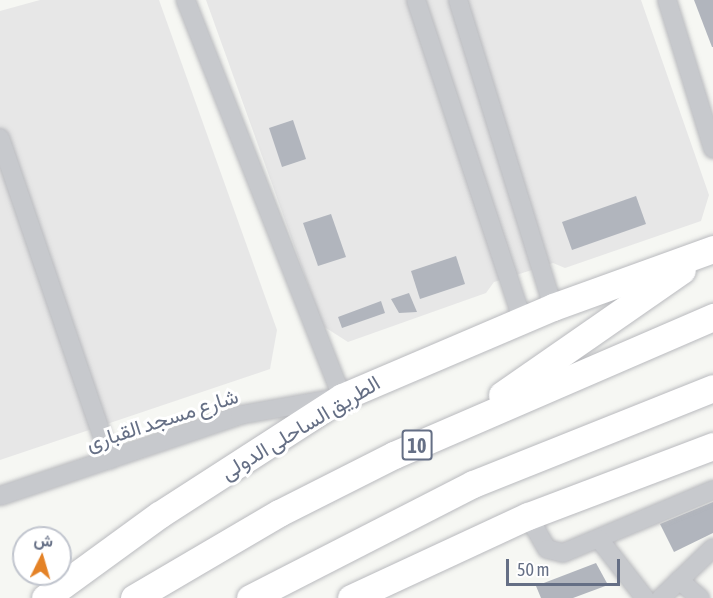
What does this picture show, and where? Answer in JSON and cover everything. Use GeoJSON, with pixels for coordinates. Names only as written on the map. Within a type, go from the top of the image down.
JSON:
{"type":"FeatureCollection","features":[{"type":"Feature","properties":{"kind":"highway","name":"الطريق الساحلى الدولى"},"geometry":{"type":"LineString","coordinates":[[45,598],[143,526],[342,397],[522,319],[713,249]]}},
{"type":"Feature","properties":{"kind":"highway"},"geometry":{"type":"LineString","coordinates":[[454,428],[713,249]]}},
{"type":"Feature","properties":{"kind":"highway","name":"10"},"geometry":{"type":"LineString","coordinates":[[134,598],[279,513],[454,428],[713,317]]}},
{"type":"Feature","properties":{"kind":"highway"},"geometry":{"type":"LineString","coordinates":[[250,598],[473,483],[713,388]]}},
{"type":"Feature","properties":{"kind":"highway"},"geometry":{"type":"LineString","coordinates":[[351,598],[528,516],[713,446]]}},
{"type":"Feature","properties":{"kind":"street"},"geometry":{"type":"LineString","coordinates":[[186,0],[342,397]]}},
{"type":"Feature","properties":{"kind":"street"},"geometry":{"type":"LineString","coordinates":[[416,0],[522,319]]}},
{"type":"Feature","properties":{"kind":"street"},"geometry":{"type":"LineString","coordinates":[[458,0],[553,307]]}},
{"type":"Feature","properties":{"kind":"street"},"geometry":{"type":"LineString","coordinates":[[668,0],[713,149]]}},
{"type":"Feature","properties":{"kind":"street"},"geometry":{"type":"LineString","coordinates":[[0,138],[110,460]]}},
{"type":"Feature","properties":{"kind":"street","name":"شارع مسجد القبارى"},"geometry":{"type":"LineString","coordinates":[[0,496],[240,416],[342,397]]}},
{"type":"Feature","properties":{"kind":"street"},"geometry":{"type":"LineString","coordinates":[[528,516],[541,543],[554,553],[599,539],[713,490]]}},
{"type":"Feature","properties":{"kind":"street"},"geometry":{"type":"LineString","coordinates":[[599,539],[645,598]]}},
{"type":"Feature","properties":{"kind":"street"},"geometry":{"type":"LineString","coordinates":[[661,598],[713,548]]}},
{"type":"Feature","properties":{"kind":"street"},"geometry":{"type":"LineString","coordinates":[[679,580],[699,598]]}},
{"type":"Feature","properties":{"kind":"shaded area"},"geometry":{"type":"Polygon","coordinates":[[[40,0],[159,0],[277,330],[270,369],[0,460],[0,11],[40,0]]]}},
{"type":"Feature","properties":{"kind":"shaded area"},"geometry":{"type":"Polygon","coordinates":[[[206,0],[641,0],[709,195],[701,221],[565,268],[553,263],[494,282],[486,293],[348,342],[323,326],[206,0]]]}},
{"type":"Feature","properties":{"kind":"building"},"geometry":{"type":"Polygon","coordinates":[[[694,0],[713,0],[713,47],[712,47],[694,0]]]}},
{"type":"Feature","properties":{"kind":"building"},"geometry":{"type":"Polygon","coordinates":[[[293,120],[306,159],[282,167],[269,128],[293,120]]]}},
{"type":"Feature","properties":{"kind":"building"},"geometry":{"type":"Polygon","coordinates":[[[636,196],[646,224],[572,250],[562,222],[636,196]]]}},
{"type":"Feature","properties":{"kind":"building"},"geometry":{"type":"Polygon","coordinates":[[[331,214],[346,257],[318,266],[303,223],[331,214]]]}},
{"type":"Feature","properties":{"kind":"building"},"geometry":{"type":"Polygon","coordinates":[[[456,256],[465,284],[420,299],[411,271],[456,256]]]}},
{"type":"Feature","properties":{"kind":"building"},"geometry":{"type":"Polygon","coordinates":[[[409,293],[417,312],[399,313],[391,299],[409,293]]]}},
{"type":"Feature","properties":{"kind":"building"},"geometry":{"type":"Polygon","coordinates":[[[381,301],[385,313],[342,328],[338,317],[381,301]]]}},
{"type":"Feature","properties":{"kind":"building"},"geometry":{"type":"Polygon","coordinates":[[[713,502],[713,533],[674,552],[660,524],[713,502]]]}},
{"type":"Feature","properties":{"kind":"building"},"geometry":{"type":"Polygon","coordinates":[[[596,563],[608,585],[573,598],[541,598],[536,586],[596,563]]]}}]}
